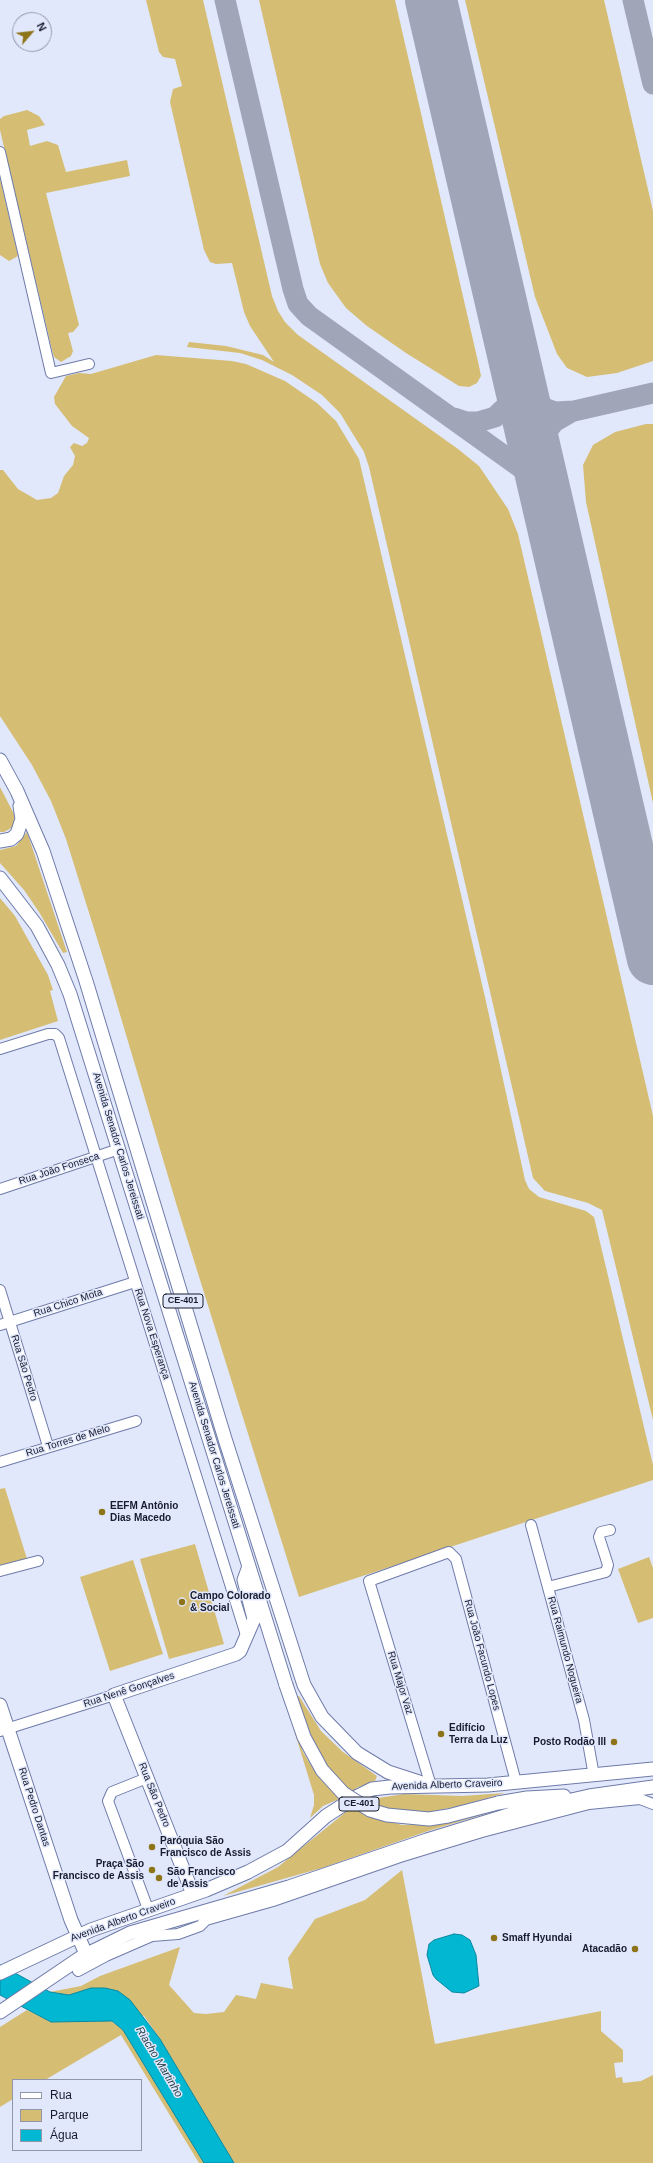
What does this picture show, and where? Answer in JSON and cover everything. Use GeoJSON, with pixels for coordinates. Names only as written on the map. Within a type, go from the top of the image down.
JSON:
{"type":"FeatureCollection","features":[{"type":"Feature","properties":{"kind":"main road","name":"Avenida Senador Carlos Jereissati"},"geometry":{"type":"LineString","coordinates":[[0,760],[17,791],[43,851],[86,981],[225,1439],[304,1685],[322,1717],[357,1753],[388,1772],[431,1786]]}},
{"type":"Feature","properties":{"kind":"main road"},"geometry":{"type":"LineString","coordinates":[[0,841],[11,839],[18,834],[21,827],[22,819],[17,791]]}},
{"type":"Feature","properties":{"kind":"main road","name":"Avenida Senador Carlos Jereissati"},"geometry":{"type":"LineString","coordinates":[[0,878],[37,926],[58,965],[78,1019],[248,1569],[256,1588],[286,1686],[304,1737],[322,1770],[343,1792],[370,1810],[387,1815],[429,1819],[527,1798],[589,1796]]}},
{"type":"Feature","properties":{"kind":"main road","name":"Rua Nenê Gonçalves"},"geometry":{"type":"LineString","coordinates":[[114,1695],[236,1654],[243,1648],[246,1635],[254,1619],[244,1580],[248,1569]]}},
{"type":"Feature","properties":{"kind":"main road","name":"Rua São Pedro"},"geometry":{"type":"LineString","coordinates":[[114,1695],[194,1894]]}},
{"type":"Feature","properties":{"kind":"main road","name":"Rua Pedro Dantas"},"geometry":{"type":"LineString","coordinates":[[0,1705],[4,1730],[86,1954]]}},
{"type":"Feature","properties":{"kind":"main road","name":"Avenida Alberto Craveiro"},"geometry":{"type":"LineString","coordinates":[[5,1971],[78,1935],[194,1894],[248,1872],[287,1851],[326,1816],[363,1793],[390,1787],[516,1782],[594,1776],[653,1769]]}},
{"type":"Feature","properties":{"kind":"main road","name":"Avenida Alberto Craveiro"},"geometry":{"type":"LineString","coordinates":[[4,2009],[86,1954],[130,1933],[289,1887],[427,1840],[518,1812],[589,1796],[653,1787]]}},
{"type":"Feature","properties":{"kind":"street"},"geometry":{"type":"LineString","coordinates":[[0,152],[51,372],[89,364]]}},
{"type":"Feature","properties":{"kind":"street","name":"Rua Nova Esperança"},"geometry":{"type":"LineString","coordinates":[[0,1049],[48,1034],[55,1034],[59,1038],[246,1635]]}},
{"type":"Feature","properties":{"kind":"street","name":"Rua João Fonseca"},"geometry":{"type":"LineString","coordinates":[[0,1189],[119,1149]]}},
{"type":"Feature","properties":{"kind":"street","name":"Rua Chico Mota"},"geometry":{"type":"LineString","coordinates":[[5,1323],[135,1282]]}},
{"type":"Feature","properties":{"kind":"street","name":"Rua São Pedro"},"geometry":{"type":"LineString","coordinates":[[0,1290],[5,1323],[48,1446]]}},
{"type":"Feature","properties":{"kind":"street","name":"Rua Torres de Melo"},"geometry":{"type":"LineString","coordinates":[[0,1462],[48,1446],[136,1421]]}},
{"type":"Feature","properties":{"kind":"street","name":"Rua Raimundo Nogueira"},"geometry":{"type":"LineString","coordinates":[[531,1525],[584,1720],[594,1776]]}},
{"type":"Feature","properties":{"kind":"street"},"geometry":{"type":"LineString","coordinates":[[548,1587],[606,1572],[608,1564],[599,1537],[602,1532],[610,1530]]}},
{"type":"Feature","properties":{"kind":"street","name":"Rua João Facundo Lopes"},"geometry":{"type":"LineString","coordinates":[[369,1581],[446,1552],[451,1552],[456,1559],[516,1782]]}},
{"type":"Feature","properties":{"kind":"street"},"geometry":{"type":"LineString","coordinates":[[0,1570],[38,1561]]}},
{"type":"Feature","properties":{"kind":"street","name":"Rua Major Vaz"},"geometry":{"type":"LineString","coordinates":[[369,1581],[431,1786]]}},
{"type":"Feature","properties":{"kind":"street","name":"Rua Nenê Gonçalves"},"geometry":{"type":"LineString","coordinates":[[4,1730],[114,1695]]}},
{"type":"Feature","properties":{"kind":"street"},"geometry":{"type":"LineString","coordinates":[[147,1778],[112,1792],[108,1801],[148,1909]]}},
{"type":"Feature","properties":{"kind":"street"},"geometry":{"type":"LineString","coordinates":[[78,1971],[106,1956],[152,1936],[178,1934],[200,1926],[206,1920],[273,1901],[400,1857],[482,1832],[544,1814],[589,1804],[616,1800],[640,1799],[653,1804]]}},
{"type":"Feature","properties":{"kind":"green space"},"geometry":{"type":"Polygon","coordinates":[[[146,0],[203,0],[272,296],[278,311],[285,322],[298,335],[458,449],[479,466],[508,509],[518,534],[653,1116],[653,1420],[602,1210],[588,1203],[545,1191],[533,1178],[369,467],[364,452],[340,413],[322,395],[292,375],[262,360],[240,353],[187,347],[189,342],[226,346],[263,355],[274,362],[250,326],[244,312],[232,263],[216,264],[210,262],[204,250],[170,102],[173,89],[182,86],[175,59],[163,57],[159,52],[146,0]]]}},
{"type":"Feature","properties":{"kind":"green space"},"geometry":{"type":"Polygon","coordinates":[[[259,0],[395,0],[479,366],[481,376],[477,383],[469,387],[459,386],[406,353],[367,326],[346,308],[328,283],[320,264],[259,0]]]}},
{"type":"Feature","properties":{"kind":"green space"},"geometry":{"type":"Polygon","coordinates":[[[465,0],[604,0],[653,211],[653,361],[617,373],[587,377],[567,368],[557,354],[535,297],[465,0]]]}},
{"type":"Feature","properties":{"kind":"green space"},"geometry":{"type":"Polygon","coordinates":[[[27,110],[39,116],[45,125],[27,130],[30,146],[47,141],[58,145],[66,172],[127,160],[130,176],[46,193],[79,325],[73,332],[68,333],[73,351],[71,356],[61,362],[54,357],[52,350],[0,130],[0,119],[4,116],[27,110]]]}},
{"type":"Feature","properties":{"kind":"green space"},"geometry":{"type":"Polygon","coordinates":[[[0,178],[18,256],[9,261],[0,255],[0,178]]]}},
{"type":"Feature","properties":{"kind":"green space"},"geometry":{"type":"Polygon","coordinates":[[[156,355],[232,361],[246,364],[285,381],[317,403],[336,421],[359,459],[485,997],[525,1180],[529,1189],[539,1197],[586,1211],[594,1217],[653,1465],[653,1480],[299,1597],[176,1203],[66,839],[51,801],[32,765],[0,716],[0,470],[3,470],[18,489],[37,500],[51,498],[58,493],[64,476],[73,465],[75,456],[70,447],[74,443],[82,446],[87,443],[89,438],[72,426],[55,404],[54,397],[66,376],[79,373],[91,374],[156,355]]]}},
{"type":"Feature","properties":{"kind":"green space"},"geometry":{"type":"Polygon","coordinates":[[[646,424],[653,424],[653,803],[586,502],[583,465],[593,445],[615,432],[646,424]]]}},
{"type":"Feature","properties":{"kind":"green space"},"geometry":{"type":"Polygon","coordinates":[[[0,787],[15,816],[13,827],[4,832],[0,832],[0,787]]]}},
{"type":"Feature","properties":{"kind":"green space"},"geometry":{"type":"Polygon","coordinates":[[[27,832],[67,952],[63,953],[24,890],[0,863],[0,850],[16,846],[27,832]]]}},
{"type":"Feature","properties":{"kind":"green space"},"geometry":{"type":"Polygon","coordinates":[[[0,898],[15,916],[48,975],[53,990],[50,991],[58,1021],[0,1040],[0,898]]]}},
{"type":"Feature","properties":{"kind":"green space"},"geometry":{"type":"Polygon","coordinates":[[[5,1488],[27,1559],[0,1566],[0,1489],[5,1488]]]}},
{"type":"Feature","properties":{"kind":"green space","name":"Campo Colorado & Social"},"geometry":{"type":"Polygon","coordinates":[[[195,1544],[224,1644],[169,1659],[140,1559],[195,1544]]]}},
{"type":"Feature","properties":{"kind":"green space"},"geometry":{"type":"Polygon","coordinates":[[[649,1557],[653,1568],[653,1618],[638,1623],[618,1569],[649,1557]]]}},
{"type":"Feature","properties":{"kind":"green space"},"geometry":{"type":"Polygon","coordinates":[[[133,1560],[163,1654],[110,1671],[80,1577],[133,1560]]]}},
{"type":"Feature","properties":{"kind":"green space"},"geometry":{"type":"Polygon","coordinates":[[[299,1696],[321,1731],[343,1752],[377,1776],[375,1781],[356,1788],[353,1794],[330,1772],[310,1738],[296,1697],[299,1696]]]}},
{"type":"Feature","properties":{"kind":"green space"},"geometry":{"type":"Polygon","coordinates":[[[285,1701],[303,1752],[317,1775],[339,1799],[323,1806],[310,1818],[314,1805],[314,1795],[285,1701]]]}},
{"type":"Feature","properties":{"kind":"green space"},"geometry":{"type":"Polygon","coordinates":[[[505,1793],[459,1806],[429,1812],[393,1811],[373,1805],[365,1800],[404,1794],[462,1796],[505,1793]]]}},
{"type":"Feature","properties":{"kind":"green space"},"geometry":{"type":"Polygon","coordinates":[[[512,1806],[431,1830],[322,1868],[223,1896],[278,1867],[352,1807],[374,1817],[402,1825],[428,1824],[512,1806]]]}},
{"type":"Feature","properties":{"kind":"green space"},"geometry":{"type":"Polygon","coordinates":[[[402,1870],[435,2044],[601,2011],[601,2031],[623,2050],[623,2062],[614,2063],[616,2078],[622,2077],[623,2083],[641,2081],[653,2075],[653,2163],[234,2163],[160,2039],[144,2016],[69,1995],[50,1992],[81,1986],[100,1976],[180,1947],[169,1985],[194,2013],[206,2014],[224,2012],[236,1995],[256,1999],[261,1983],[293,1989],[288,1958],[315,1919],[365,1900],[402,1870]]]}},
{"type":"Feature","properties":{"kind":"green space"},"geometry":{"type":"Polygon","coordinates":[[[27,2010],[51,2022],[111,2021],[123,2030],[204,2163],[199,2163],[121,2035],[47,2079],[12,2079],[12,2100],[0,2107],[0,2027],[27,2010]]]}},
{"type":"Feature","properties":{"kind":"water"},"geometry":{"type":"Polygon","coordinates":[[[454,1934],[462,1935],[470,1940],[476,1955],[479,1986],[464,1993],[452,1992],[436,1979],[433,1975],[427,1955],[429,1944],[434,1940],[454,1934]]]}},
{"type":"Feature","properties":{"kind":"water","name":"Riacho Martinho"},"geometry":{"type":"Polygon","coordinates":[[[0,1965],[50,1992],[69,1995],[91,1988],[105,1988],[118,1991],[130,2000],[160,2039],[234,2163],[204,2163],[123,2030],[112,2021],[51,2022],[0,1995],[0,1965]]]}},
{"type":"Feature","properties":{"kind":"taxiway"},"geometry":{"type":"LineString","coordinates":[[225,0],[293,289],[298,304],[309,316],[531,475],[541,487],[546,497]]}},
{"type":"Feature","properties":{"kind":"taxiway"},"geometry":{"type":"LineString","coordinates":[[633,0],[653,84]]}},
{"type":"Feature","properties":{"kind":"taxiway"},"geometry":{"type":"LineString","coordinates":[[516,366],[527,395],[539,406],[555,412],[574,411],[653,393]]}},
{"type":"Feature","properties":{"kind":"taxiway"},"geometry":{"type":"LineString","coordinates":[[454,418],[466,422],[478,422],[495,417],[511,402],[514,395],[516,371]]}},
{"type":"Feature","properties":{"kind":"taxiway"},"geometry":{"type":"LineString","coordinates":[[545,491],[538,454],[542,438],[554,422],[573,411]]}},
{"type":"Feature","properties":{"kind":"taxiway"},"geometry":{"type":"LineString","coordinates":[[649,941],[653,951]]}},
{"type":"Feature","properties":{"kind":"runway"},"geometry":{"type":"LineString","coordinates":[[431,0],[653,959]]}},
{"type":"Feature","properties":{"kind":"place","name":"EEFM Antônio Dias Macedo"},"geometry":{"type":"Point","coordinates":[102,1512]}},
{"type":"Feature","properties":{"kind":"place","name":"Campo Colorado & Social"},"geometry":{"type":"Point","coordinates":[182,1602]}},
{"type":"Feature","properties":{"kind":"place","name":"Edifício Terra da Luz"},"geometry":{"type":"Point","coordinates":[441,1734]}},
{"type":"Feature","properties":{"kind":"place","name":"Posto Rodão III"},"geometry":{"type":"Point","coordinates":[614,1742]}},
{"type":"Feature","properties":{"kind":"place","name":"Paróquia São Francisco de Assis"},"geometry":{"type":"Point","coordinates":[152,1847]}},
{"type":"Feature","properties":{"kind":"place","name":"Praça São Francisco de Assis"},"geometry":{"type":"Point","coordinates":[152,1870]}},
{"type":"Feature","properties":{"kind":"place","name":"São Francisco de Assis"},"geometry":{"type":"Point","coordinates":[159,1878]}},
{"type":"Feature","properties":{"kind":"place","name":"Smaff Hyundai"},"geometry":{"type":"Point","coordinates":[494,1938]}},
{"type":"Feature","properties":{"kind":"place","name":"Atacadão"},"geometry":{"type":"Point","coordinates":[635,1949]}}]}
